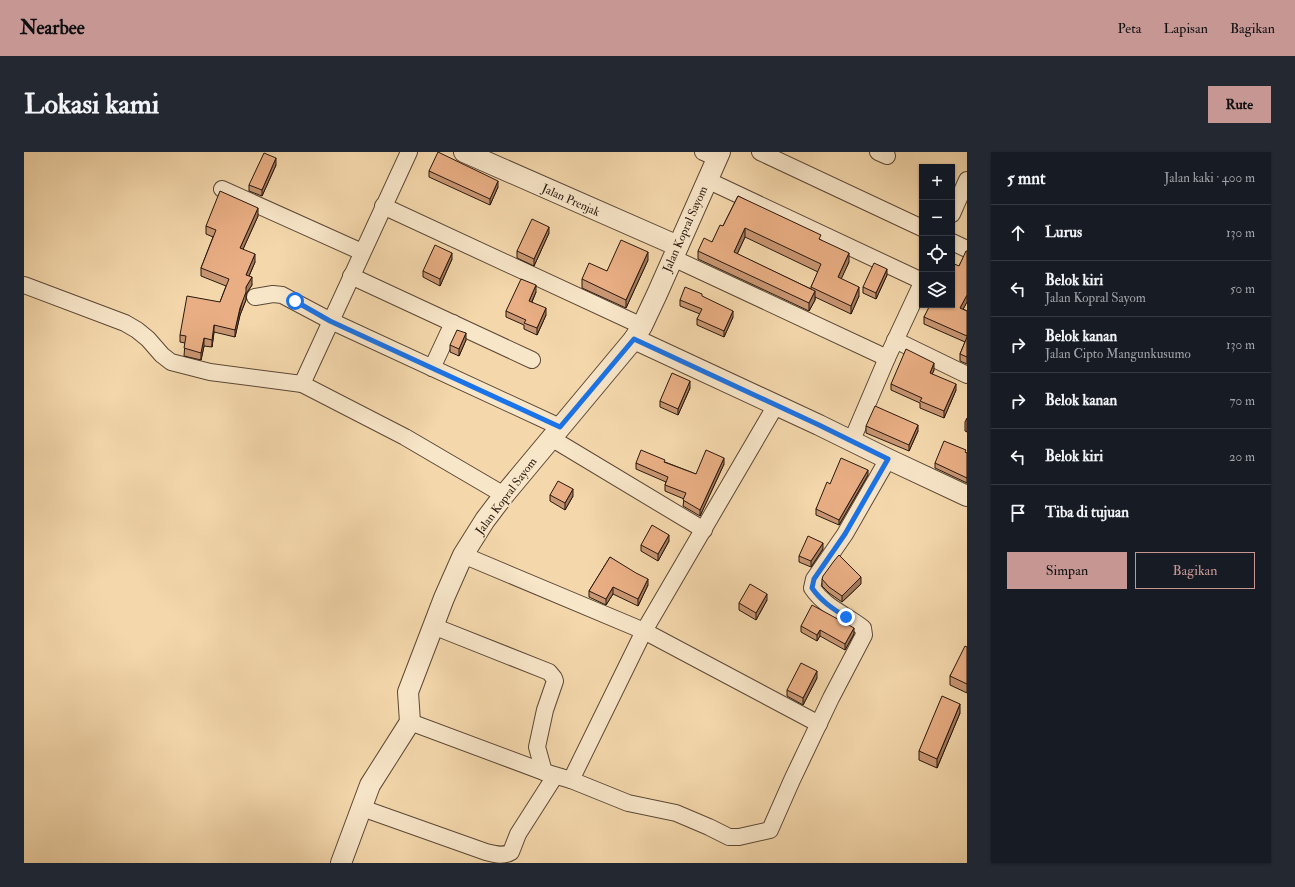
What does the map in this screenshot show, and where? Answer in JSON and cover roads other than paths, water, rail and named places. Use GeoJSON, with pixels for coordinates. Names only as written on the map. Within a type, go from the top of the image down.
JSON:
{"type":"FeatureCollection","features":[{"type":"Feature","properties":{"kind":"street"},"geometry":{"type":"LineString","coordinates":[[302,384],[409,152]]}},
{"type":"Feature","properties":{"kind":"street","name":"Jalan Prenjak"},"geometry":{"type":"LineString","coordinates":[[464,152],[559,195],[675,252]]}},
{"type":"Feature","properties":{"kind":"street"},"geometry":{"type":"LineString","coordinates":[[760,152],[919,227]]}},
{"type":"Feature","properties":{"kind":"street","name":"Jalan Kopral Sayom"},"geometry":{"type":"LineString","coordinates":[[410,722],[408,692],[433,626],[464,555],[485,520],[504,495],[638,332],[707,180],[713,154]]}},
{"type":"Feature","properties":{"kind":"street"},"geometry":{"type":"LineString","coordinates":[[707,180],[919,281]]}},
{"type":"Feature","properties":{"kind":"street"},"geometry":{"type":"LineString","coordinates":[[955,208],[966,187]]}},
{"type":"Feature","properties":{"kind":"street"},"geometry":{"type":"LineString","coordinates":[[222,189],[362,252]]}},
{"type":"Feature","properties":{"kind":"street"},"geometry":{"type":"LineString","coordinates":[[383,206],[638,332],[776,405],[967,496]]}},
{"type":"Feature","properties":{"kind":"street"},"geometry":{"type":"LineString","coordinates":[[955,243],[967,249]]}},
{"type":"Feature","properties":{"kind":"street"},"geometry":{"type":"LineString","coordinates":[[675,252],[887,358]]}},
{"type":"Feature","properties":{"kind":"street"},"geometry":{"type":"LineString","coordinates":[[351,276],[532,360]]}},
{"type":"Feature","properties":{"kind":"street"},"geometry":{"type":"LineString","coordinates":[[24,285],[137,330],[171,362],[210,372],[302,384],[404,436],[504,495]]}},
{"type":"Feature","properties":{"kind":"street"},"geometry":{"type":"LineString","coordinates":[[852,440],[919,288]]}},
{"type":"Feature","properties":{"kind":"street"},"geometry":{"type":"LineString","coordinates":[[255,297],[273,294],[282,295],[330,321],[432,368],[556,432],[704,530]]}},
{"type":"Feature","properties":{"kind":"street"},"geometry":{"type":"LineString","coordinates":[[432,368],[453,323]]}},
{"type":"Feature","properties":{"kind":"street"},"geometry":{"type":"LineString","coordinates":[[895,340],[967,375]]}},
{"type":"Feature","properties":{"kind":"street"},"geometry":{"type":"LineString","coordinates":[[571,780],[644,631],[776,405]]}},
{"type":"Feature","properties":{"kind":"street"},"geometry":{"type":"LineString","coordinates":[[341,863],[370,785],[410,722],[549,774],[571,780],[628,803],[676,813],[729,837],[739,837],[770,830],[792,780],[845,670],[864,635],[864,631],[859,626],[830,607],[818,597],[812,588],[814,579],[845,534],[888,459]]}},
{"type":"Feature","properties":{"kind":"street"},"geometry":{"type":"LineString","coordinates":[[464,555],[644,631],[819,724]]}},
{"type":"Feature","properties":{"kind":"street"},"geometry":{"type":"LineString","coordinates":[[433,626],[552,674],[555,681],[545,710],[537,747],[549,774]]}},
{"type":"Feature","properties":{"kind":"street"},"geometry":{"type":"LineString","coordinates":[[362,808],[486,852],[497,855],[505,854],[511,852],[518,834],[549,774]]}}]}
